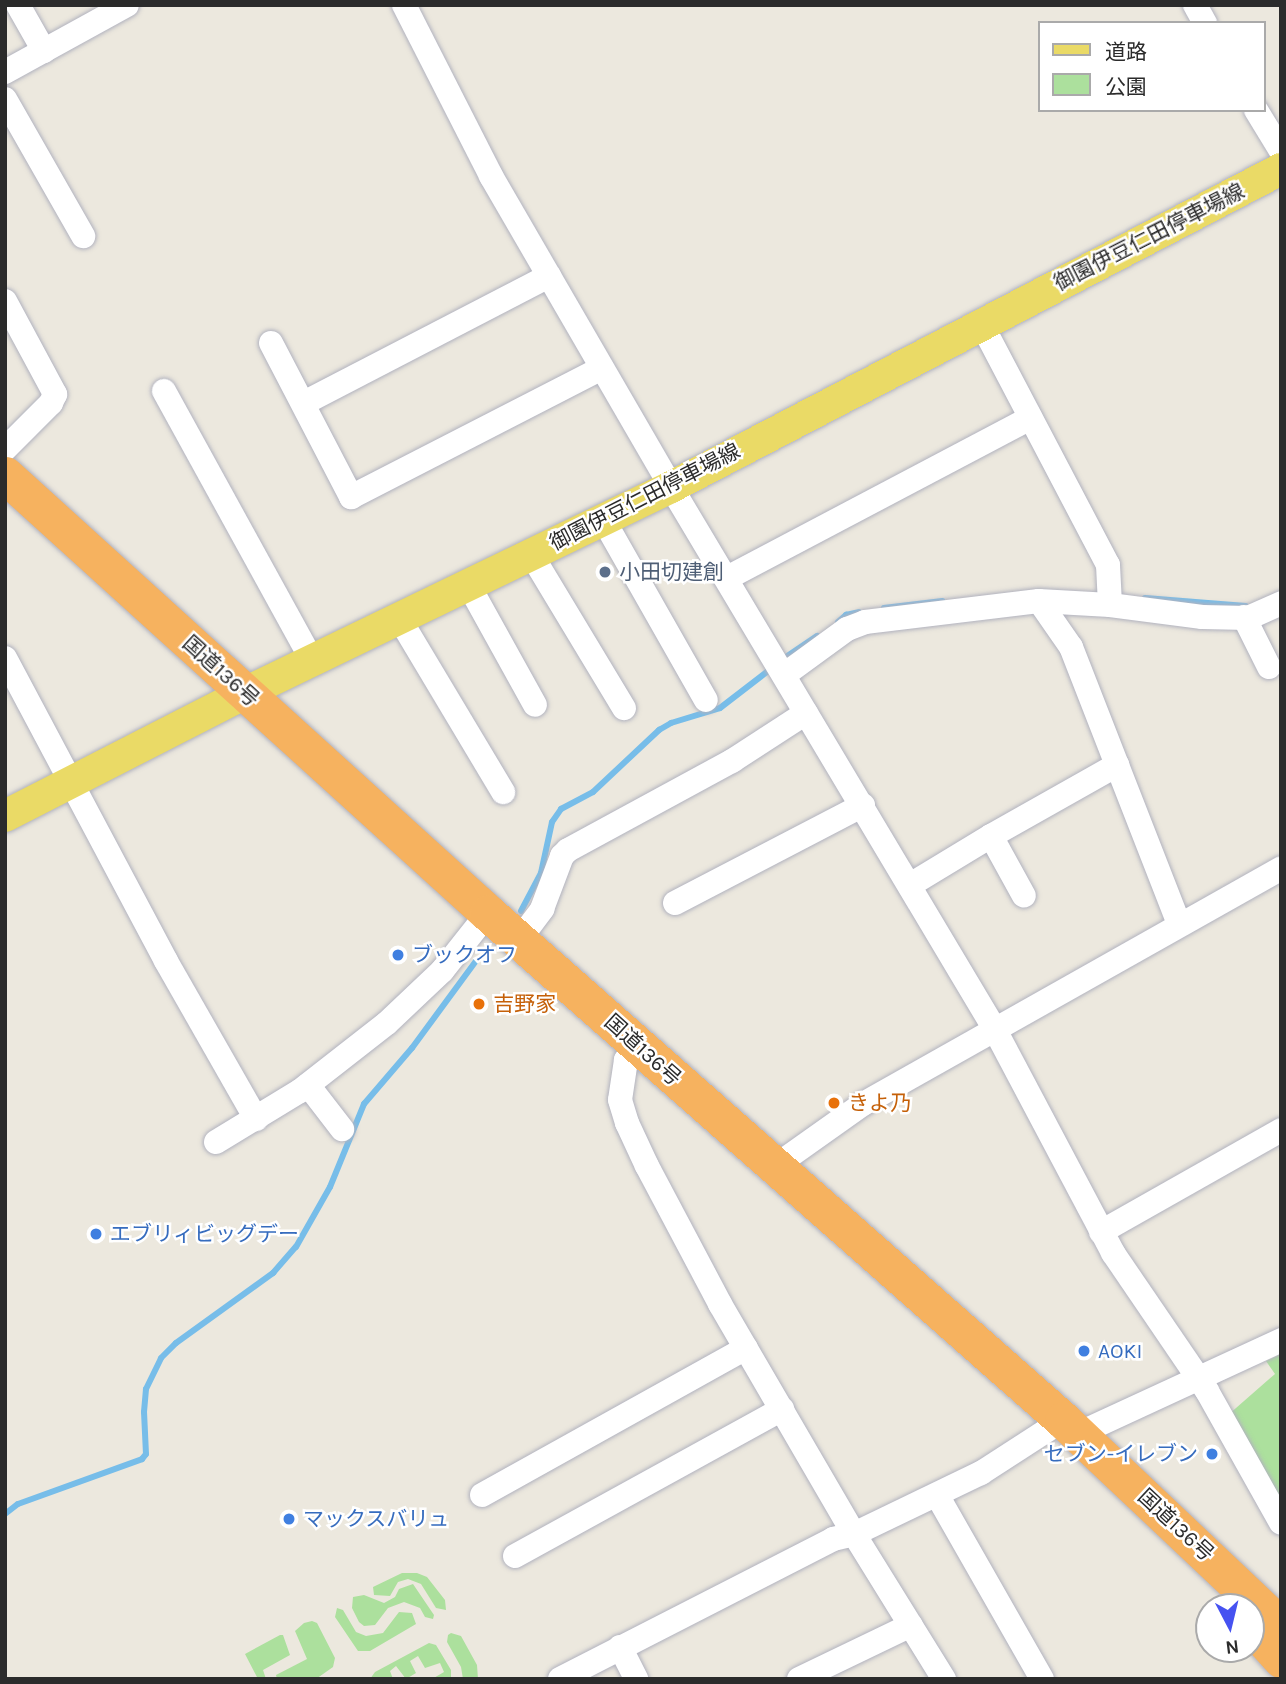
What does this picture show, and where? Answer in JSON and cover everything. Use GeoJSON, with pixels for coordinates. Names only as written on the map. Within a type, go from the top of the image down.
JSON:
{"type":"FeatureCollection","features":[{"type":"Feature","properties":{"kind":"highway","name":"国道136号"},"geometry":{"type":"LineString","coordinates":[[5,475],[235,698],[482,920],[1062,1429],[1220,1593]]}},
{"type":"Feature","properties":{"kind":"highway","name":"国道136号"},"geometry":{"type":"LineString","coordinates":[[5,508],[235,698]]}},
{"type":"Feature","properties":{"kind":"highway","name":"国道136号"},"geometry":{"type":"LineString","coordinates":[[482,920],[519,940],[633,1052],[774,1167],[1281,1626]]}},
{"type":"Feature","properties":{"kind":"highway"},"geometry":{"type":"LineString","coordinates":[[1265,1641],[1281,1659]]}},
{"type":"Feature","properties":{"kind":"main road","name":"御園伊豆仁田停車場線"},"geometry":{"type":"LineString","coordinates":[[5,816],[235,698],[671,486],[1281,169]]}},
{"type":"Feature","properties":{"kind":"street"},"geometry":{"type":"LineString","coordinates":[[18,5],[44,51]]}},
{"type":"Feature","properties":{"kind":"street"},"geometry":{"type":"LineString","coordinates":[[5,72],[127,5]]}},
{"type":"Feature","properties":{"kind":"street"},"geometry":{"type":"LineString","coordinates":[[404,5],[491,176],[671,486],[994,1028],[1101,1233],[1197,1377],[1281,1523]]}},
{"type":"Feature","properties":{"kind":"street"},"geometry":{"type":"LineString","coordinates":[[1195,5],[1204,21]]}},
{"type":"Feature","properties":{"kind":"street"},"geometry":{"type":"LineString","coordinates":[[5,99],[83,236]]}},
{"type":"Feature","properties":{"kind":"street"},"geometry":{"type":"LineString","coordinates":[[1267,117],[1281,151]]}},
{"type":"Feature","properties":{"kind":"street"},"geometry":{"type":"LineString","coordinates":[[304,403],[549,276]]}},
{"type":"Feature","properties":{"kind":"street"},"geometry":{"type":"LineString","coordinates":[[5,301],[54,394],[51,403],[5,449]]}},
{"type":"Feature","properties":{"kind":"street"},"geometry":{"type":"LineString","coordinates":[[981,323],[1108,565],[1110,605]]}},
{"type":"Feature","properties":{"kind":"street"},"geometry":{"type":"LineString","coordinates":[[271,343],[351,496],[602,369]]}},
{"type":"Feature","properties":{"kind":"street"},"geometry":{"type":"LineString","coordinates":[[164,391],[312,660]]}},
{"type":"Feature","properties":{"kind":"street"},"geometry":{"type":"LineString","coordinates":[[727,578],[1030,418]]}},
{"type":"Feature","properties":{"kind":"street"},"geometry":{"type":"LineString","coordinates":[[603,519],[706,700]]}},
{"type":"Feature","properties":{"kind":"street"},"geometry":{"type":"LineString","coordinates":[[531,554],[624,708]]}},
{"type":"Feature","properties":{"kind":"street"},"geometry":{"type":"LineString","coordinates":[[468,584],[535,705]]}},
{"type":"Feature","properties":{"kind":"street"},"geometry":{"type":"LineString","coordinates":[[784,675],[856,624],[1039,601],[1110,605],[1202,617],[1244,617],[1281,603]]}},
{"type":"Feature","properties":{"kind":"street"},"geometry":{"type":"LineString","coordinates":[[1039,601],[1071,647],[1179,924]]}},
{"type":"Feature","properties":{"kind":"street"},"geometry":{"type":"LineString","coordinates":[[1244,617],[1269,667]]}},
{"type":"Feature","properties":{"kind":"street"},"geometry":{"type":"LineString","coordinates":[[399,618],[503,792]]}},
{"type":"Feature","properties":{"kind":"street"},"geometry":{"type":"LineString","coordinates":[[5,658],[166,961],[256,1119]]}},
{"type":"Feature","properties":{"kind":"street"},"geometry":{"type":"LineString","coordinates":[[519,940],[542,909],[562,856],[568,850],[732,761],[806,713]]}},
{"type":"Feature","properties":{"kind":"street"},"geometry":{"type":"LineString","coordinates":[[910,885],[1117,765]]}},
{"type":"Feature","properties":{"kind":"street"},"geometry":{"type":"LineString","coordinates":[[675,903],[863,805]]}},
{"type":"Feature","properties":{"kind":"street"},"geometry":{"type":"LineString","coordinates":[[991,836],[1024,895]]}},
{"type":"Feature","properties":{"kind":"street"},"geometry":{"type":"LineString","coordinates":[[774,1167],[863,1104],[1281,868]]}},
{"type":"Feature","properties":{"kind":"street"},"geometry":{"type":"LineString","coordinates":[[216,1142],[308,1084],[387,1023],[427,987],[482,920]]}},
{"type":"Feature","properties":{"kind":"street"},"geometry":{"type":"LineString","coordinates":[[633,1052],[620,1100],[627,1123],[746,1348],[854,1534],[944,1679]]}},
{"type":"Feature","properties":{"kind":"street"},"geometry":{"type":"LineString","coordinates":[[308,1084],[342,1129]]}},
{"type":"Feature","properties":{"kind":"street"},"geometry":{"type":"LineString","coordinates":[[1101,1233],[1281,1130]]}},
{"type":"Feature","properties":{"kind":"street"},"geometry":{"type":"LineString","coordinates":[[561,1679],[820,1545],[854,1534],[937,1496],[1062,1429],[1197,1377],[1281,1340]]}},
{"type":"Feature","properties":{"kind":"street"},"geometry":{"type":"LineString","coordinates":[[482,1495],[746,1348]]}},
{"type":"Feature","properties":{"kind":"street"},"geometry":{"type":"LineString","coordinates":[[515,1556],[782,1409]]}},
{"type":"Feature","properties":{"kind":"street"},"geometry":{"type":"LineString","coordinates":[[937,1496],[1042,1679]]}},
{"type":"Feature","properties":{"kind":"street"},"geometry":{"type":"LineString","coordinates":[[799,1679],[911,1625]]}},
{"type":"Feature","properties":{"kind":"street"},"geometry":{"type":"LineString","coordinates":[[620,1647],[636,1679]]}},
{"type":"Feature","properties":{"kind":"green space"},"geometry":{"type":"Polygon","coordinates":[[[1281,1354],[1281,1501],[1228,1415],[1275,1374],[1266,1361],[1281,1354]]]}},
{"type":"Feature","properties":{"kind":"green space"},"geometry":{"type":"Polygon","coordinates":[[[402,1573],[417,1573],[427,1577],[445,1600],[446,1610],[436,1608],[421,1584],[408,1579],[398,1582],[390,1596],[374,1595],[373,1587],[402,1573]]]}},
{"type":"Feature","properties":{"kind":"green space"},"geometry":{"type":"Polygon","coordinates":[[[413,1584],[434,1615],[433,1619],[425,1617],[420,1608],[404,1602],[388,1608],[375,1625],[364,1626],[359,1622],[352,1608],[353,1597],[364,1595],[384,1603],[395,1597],[399,1589],[413,1584]]]}},
{"type":"Feature","properties":{"kind":"green space"},"geometry":{"type":"Polygon","coordinates":[[[337,1608],[343,1610],[356,1632],[366,1636],[383,1633],[399,1612],[412,1613],[416,1624],[370,1651],[358,1651],[335,1617],[337,1608]]]}},
{"type":"Feature","properties":{"kind":"green space"},"geometry":{"type":"Polygon","coordinates":[[[304,1623],[317,1623],[335,1658],[333,1667],[316,1679],[277,1679],[276,1675],[307,1659],[295,1631],[304,1623]]]}},
{"type":"Feature","properties":{"kind":"green space"},"geometry":{"type":"Polygon","coordinates":[[[451,1633],[461,1636],[477,1665],[478,1679],[463,1679],[461,1667],[447,1642],[451,1633]]]}},
{"type":"Feature","properties":{"kind":"green space"},"geometry":{"type":"Polygon","coordinates":[[[283,1635],[290,1655],[263,1670],[266,1679],[258,1679],[245,1654],[283,1635]]]}},
{"type":"Feature","properties":{"kind":"green space"},"geometry":{"type":"Polygon","coordinates":[[[429,1643],[436,1645],[451,1670],[451,1679],[432,1679],[444,1672],[440,1663],[425,1668],[418,1656],[410,1661],[416,1673],[406,1679],[396,1666],[390,1671],[393,1679],[370,1679],[375,1672],[429,1643]]]}},
{"type":"Feature","properties":{"kind":"waterway"},"geometry":{"type":"LineString","coordinates":[[1145,598],[1246,606]]}},
{"type":"Feature","properties":{"kind":"waterway"},"geometry":{"type":"LineString","coordinates":[[884,608],[943,601]]}},
{"type":"Feature","properties":{"kind":"waterway"},"geometry":{"type":"LineString","coordinates":[[838,622],[846,615],[859,612]]}},
{"type":"Feature","properties":{"kind":"waterway"},"geometry":{"type":"LineString","coordinates":[[780,661],[817,636]]}},
{"type":"Feature","properties":{"kind":"waterway"},"geometry":{"type":"LineString","coordinates":[[521,911],[541,873],[552,822],[561,809],[593,792],[659,730],[671,723],[720,708],[772,668]]}},
{"type":"Feature","properties":{"kind":"waterway"},"geometry":{"type":"LineString","coordinates":[[5,1514],[18,1504],[142,1459],[146,1454],[146,1389],[161,1358],[176,1343],[273,1273],[296,1247],[330,1187],[364,1104],[412,1048],[476,961]]}},
{"type":"Feature","properties":{"kind":"place","name":"小田切建創"},"geometry":{"type":"Point","coordinates":[605,572]}},
{"type":"Feature","properties":{"kind":"place","name":"ブックオフ"},"geometry":{"type":"Point","coordinates":[398,955]}},
{"type":"Feature","properties":{"kind":"place","name":"吉野家"},"geometry":{"type":"Point","coordinates":[479,1004]}},
{"type":"Feature","properties":{"kind":"place","name":"きよ乃"},"geometry":{"type":"Point","coordinates":[834,1103]}},
{"type":"Feature","properties":{"kind":"place","name":"エブリィビッグデー"},"geometry":{"type":"Point","coordinates":[96,1234]}},
{"type":"Feature","properties":{"kind":"place","name":"AOKI"},"geometry":{"type":"Point","coordinates":[1084,1351]}},
{"type":"Feature","properties":{"kind":"place","name":"セブン-イレブン"},"geometry":{"type":"Point","coordinates":[1212,1454]}},
{"type":"Feature","properties":{"kind":"place","name":"マックスバリュ"},"geometry":{"type":"Point","coordinates":[289,1519]}}]}
